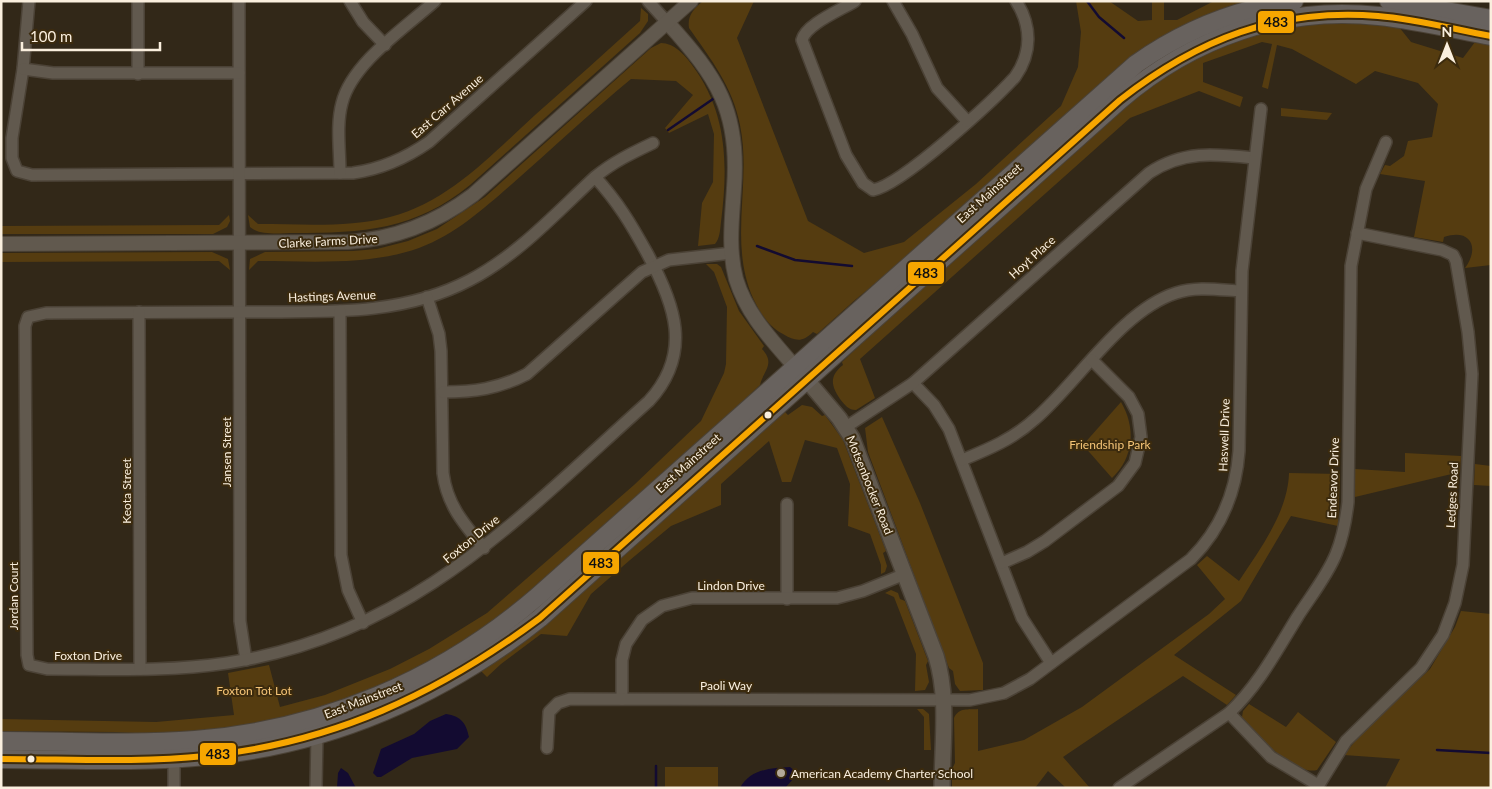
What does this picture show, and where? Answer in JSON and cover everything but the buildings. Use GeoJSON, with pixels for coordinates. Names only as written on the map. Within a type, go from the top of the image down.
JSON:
{"type":"FeatureCollection","features":[{"type":"Feature","properties":{"kind":"main road","name":"East Mainstreet"},"geometry":{"type":"LineString","coordinates":[[1,758],[174,758],[246,751],[317,736],[351,724],[408,701],[450,679],[501,647],[572,590],[801,373],[1136,64],[1167,44],[1210,23],[1250,10],[1294,1]]}},
{"type":"Feature","properties":{"kind":"main road","name":"East Mainstreet"},"geometry":{"type":"LineString","coordinates":[[1389,1],[1479,28]]}},
{"type":"Feature","properties":{"kind":"main road","name":"East Mainstreet"},"geometry":{"type":"LineString","coordinates":[[1,741],[178,741],[225,737],[306,721],[392,690],[467,650],[528,606],[1154,72],[1184,54],[1224,36],[1260,24],[1312,16],[1380,16],[1479,28],[1491,18]]}},
{"type":"Feature","properties":{"kind":"main road","name":"Motsenbocker Road"},"geometry":{"type":"LineString","coordinates":[[801,373],[846,427],[860,456],[939,666],[944,700],[942,788]]}},
{"type":"Feature","properties":{"kind":"main road"},"geometry":{"type":"LineString","coordinates":[[317,736],[322,724],[382,703],[392,690]]}},
{"type":"Feature","properties":{"kind":"main road"},"geometry":{"type":"LineString","coordinates":[[1,766],[23,766],[44,759]]}},
{"type":"Feature","properties":{"kind":"street"},"geometry":{"type":"LineString","coordinates":[[29,1],[23,68],[53,73],[239,73]]}},
{"type":"Feature","properties":{"kind":"street"},"geometry":{"type":"LineString","coordinates":[[138,1],[138,74]]}},
{"type":"Feature","properties":{"kind":"street","name":"Jansen Street"},"geometry":{"type":"LineString","coordinates":[[239,1],[240,621],[246,660]]}},
{"type":"Feature","properties":{"kind":"street"},"geometry":{"type":"LineString","coordinates":[[350,1],[363,22],[385,46]]}},
{"type":"Feature","properties":{"kind":"street"},"geometry":{"type":"LineString","coordinates":[[340,173],[340,118],[342,102],[354,76],[435,1]]}},
{"type":"Feature","properties":{"kind":"street","name":"East Carr Avenue"},"geometry":{"type":"LineString","coordinates":[[23,68],[12,143],[13,164],[17,171],[32,174],[362,172],[380,167],[419,149],[586,1]]}},
{"type":"Feature","properties":{"kind":"street"},"geometry":{"type":"LineString","coordinates":[[648,1],[667,22]]}},
{"type":"Feature","properties":{"kind":"street","name":"Clarke Farms Drive"},"geometry":{"type":"LineString","coordinates":[[1,244],[239,243],[371,240],[402,233],[435,220],[482,187],[691,1]]}},
{"type":"Feature","properties":{"kind":"street"},"geometry":{"type":"LineString","coordinates":[[855,1],[807,30],[802,40],[846,154],[863,183],[873,190],[891,182],[914,166],[1010,82],[1024,61],[1028,48],[1028,30],[1024,16],[1016,1]]}},
{"type":"Feature","properties":{"kind":"street"},"geometry":{"type":"LineString","coordinates":[[893,1],[912,34],[937,88],[966,121]]}},
{"type":"Feature","properties":{"kind":"street","name":"Motsenbocker Road"},"geometry":{"type":"LineString","coordinates":[[667,22],[694,51],[709,71],[730,119],[736,165],[731,232],[736,279],[747,307],[759,325],[801,373]]}},
{"type":"Feature","properties":{"kind":"street","name":"Haswell Drive"},"geometry":{"type":"LineString","coordinates":[[944,700],[978,699],[1004,693],[1030,679],[1191,559],[1209,539],[1223,517],[1234,488],[1239,461],[1241,291],[1254,158],[1261,109]]}},
{"type":"Feature","properties":{"kind":"street","name":"Endeavor Drive"},"geometry":{"type":"LineString","coordinates":[[1119,788],[1229,713],[1244,698],[1264,671],[1330,567],[1343,532],[1348,502],[1350,276],[1356,233],[1366,189],[1386,142]]}},
{"type":"Feature","properties":{"kind":"street","name":"Hastings Avenue"},"geometry":{"type":"LineString","coordinates":[[28,317],[38,313],[340,311],[386,308],[427,298],[470,280],[503,259],[596,177],[621,158],[653,143]]}},
{"type":"Feature","properties":{"kind":"street","name":"Hoyt Place"},"geometry":{"type":"LineString","coordinates":[[846,427],[913,382],[1149,172],[1165,163],[1190,155],[1216,154],[1254,158]]}},
{"type":"Feature","properties":{"kind":"street","name":"Foxton Drive"},"geometry":{"type":"LineString","coordinates":[[30,665],[46,670],[192,667],[246,660],[310,644],[363,623],[413,598],[484,548],[649,401],[662,384],[674,354],[676,325],[671,303],[654,266],[623,209],[596,177]]}},
{"type":"Feature","properties":{"kind":"street","name":"Ledges Road"},"geometry":{"type":"LineString","coordinates":[[1318,786],[1346,741],[1413,677],[1437,646],[1452,614],[1462,565],[1472,360],[1456,261],[1453,255],[1442,250],[1356,233]]}},
{"type":"Feature","properties":{"kind":"street"},"geometry":{"type":"LineString","coordinates":[[443,392],[483,391],[510,382],[526,374],[634,279],[654,266],[688,256],[732,253]]}},
{"type":"Feature","properties":{"kind":"street"},"geometry":{"type":"LineString","coordinates":[[962,460],[1000,444],[1025,428],[1044,411],[1092,360],[1146,309],[1169,296],[1194,289],[1241,291]]}},
{"type":"Feature","properties":{"kind":"street"},"geometry":{"type":"LineString","coordinates":[[427,298],[440,342],[443,392],[443,473],[446,488],[457,515],[484,548]]}},
{"type":"Feature","properties":{"kind":"street"},"geometry":{"type":"LineString","coordinates":[[340,311],[341,555],[348,590],[363,623]]}},
{"type":"Feature","properties":{"kind":"street","name":"Keota Street"},"geometry":{"type":"LineString","coordinates":[[139,312],[140,669]]}},
{"type":"Feature","properties":{"kind":"street","name":"Jordan Court"},"geometry":{"type":"LineString","coordinates":[[28,317],[25,326],[27,655],[30,665]]}},
{"type":"Feature","properties":{"kind":"street"},"geometry":{"type":"LineString","coordinates":[[1002,563],[1037,547],[1118,486],[1136,464],[1141,437],[1138,414],[1126,394],[1092,360]]}},
{"type":"Feature","properties":{"kind":"street"},"geometry":{"type":"LineString","coordinates":[[913,382],[941,415],[962,460],[1026,626],[1051,663]]}},
{"type":"Feature","properties":{"kind":"street"},"geometry":{"type":"LineString","coordinates":[[787,504],[787,599]]}},
{"type":"Feature","properties":{"kind":"street","name":"Lindon Drive"},"geometry":{"type":"LineString","coordinates":[[622,699],[622,660],[626,644],[634,630],[654,610],[692,592],[787,599],[845,596],[905,574]]}},
{"type":"Feature","properties":{"kind":"street","name":"Paoli Way"},"geometry":{"type":"LineString","coordinates":[[547,748],[547,717],[552,700],[570,698],[944,700]]}},
{"type":"Feature","properties":{"kind":"street"},"geometry":{"type":"LineString","coordinates":[[1229,713],[1271,758],[1318,786]]}},
{"type":"Feature","properties":{"kind":"street"},"geometry":{"type":"LineString","coordinates":[[316,788],[317,736]]}},
{"type":"Feature","properties":{"kind":"street"},"geometry":{"type":"LineString","coordinates":[[174,758],[174,788]]}},
{"type":"Feature","properties":{"kind":"green space"},"geometry":{"type":"Polygon","coordinates":[[[703,1],[754,1],[737,38],[808,221],[864,253],[904,242],[976,184],[1061,106],[1078,67],[1081,32],[1076,1],[1109,1],[1138,21],[1152,20],[1152,1],[1164,1],[1164,20],[1177,20],[1214,1],[1261,1],[1190,26],[855,300],[817,334],[813,332],[805,338],[798,340],[773,328],[765,319],[753,298],[746,277],[741,234],[743,147],[737,111],[720,73],[689,28],[690,16],[703,1]]]}},
{"type":"Feature","properties":{"kind":"green space"},"geometry":{"type":"Polygon","coordinates":[[[641,8],[648,14],[648,21],[640,33],[470,185],[449,200],[408,220],[366,230],[319,233],[271,233],[259,232],[250,227],[248,215],[258,224],[324,225],[358,223],[390,217],[432,200],[486,160],[640,21],[641,8]]]}},
{"type":"Feature","properties":{"kind":"green space"},"geometry":{"type":"Polygon","coordinates":[[[1335,22],[1399,27],[1411,42],[1463,58],[1475,42],[1491,45],[1491,265],[1465,268],[1470,261],[1472,247],[1470,242],[1461,235],[1444,237],[1443,242],[1414,237],[1425,181],[1380,174],[1385,165],[1390,166],[1404,156],[1408,141],[1432,137],[1438,104],[1418,83],[1375,71],[1356,84],[1292,49],[1277,45],[1268,89],[1262,87],[1272,44],[1262,42],[1203,63],[1203,82],[1243,97],[1240,107],[1199,91],[1130,118],[860,359],[875,398],[856,410],[849,408],[840,399],[833,381],[835,373],[843,365],[842,362],[945,265],[1157,78],[1228,43],[1273,30],[1335,22]]]}},
{"type":"Feature","properties":{"kind":"green space"},"geometry":{"type":"Polygon","coordinates":[[[661,43],[675,47],[689,61],[704,83],[719,121],[723,141],[724,181],[720,231],[715,244],[698,246],[702,203],[713,182],[714,134],[708,114],[669,133],[665,128],[693,95],[676,81],[631,79],[480,212],[445,236],[419,248],[380,258],[318,262],[258,261],[249,270],[250,259],[265,252],[377,249],[408,241],[437,229],[485,197],[651,48],[661,43]]]}},
{"type":"Feature","properties":{"kind":"green space"},"geometry":{"type":"Polygon","coordinates":[[[1281,108],[1332,113],[1327,120],[1281,116],[1281,108]]]}},
{"type":"Feature","properties":{"kind":"green space"},"geometry":{"type":"Polygon","coordinates":[[[229,215],[230,221],[227,227],[213,234],[1,234],[1,226],[219,225],[229,215]]]}},
{"type":"Feature","properties":{"kind":"green space"},"geometry":{"type":"Polygon","coordinates":[[[212,252],[228,259],[230,270],[219,261],[1,262],[1,253],[212,252]]]}},
{"type":"Feature","properties":{"kind":"green space","name":"Foxton Tot Lot"},"geometry":{"type":"Polygon","coordinates":[[[706,264],[717,264],[721,267],[739,311],[764,346],[762,349],[766,354],[768,363],[760,385],[638,500],[481,633],[382,688],[276,722],[175,735],[114,732],[1,731],[1,719],[156,722],[234,715],[228,673],[269,665],[280,707],[325,695],[390,669],[429,649],[487,613],[634,485],[701,421],[724,373],[726,364],[727,307],[714,272],[706,264]]]}},
{"type":"Feature","properties":{"kind":"green space","name":"Friendship Park"},"geometry":{"type":"Polygon","coordinates":[[[1121,402],[1129,422],[1130,442],[1125,461],[1112,478],[1083,445],[1121,402]]]}},
{"type":"Feature","properties":{"kind":"green space"},"geometry":{"type":"Polygon","coordinates":[[[802,405],[812,407],[822,416],[825,415],[843,440],[886,551],[883,553],[887,566],[885,572],[881,574],[881,565],[870,534],[848,526],[850,484],[837,448],[805,440],[791,482],[782,482],[769,441],[721,484],[721,505],[671,526],[591,594],[567,636],[541,634],[487,677],[481,671],[518,646],[517,643],[785,412],[788,415],[802,405]]]}},
{"type":"Feature","properties":{"kind":"green space"},"geometry":{"type":"Polygon","coordinates":[[[882,417],[920,503],[983,663],[983,690],[960,691],[955,684],[953,671],[949,668],[868,452],[865,428],[882,417]]]}},
{"type":"Feature","properties":{"kind":"green space"},"geometry":{"type":"Polygon","coordinates":[[[1405,453],[1461,456],[1460,472],[1355,497],[1355,469],[1405,472],[1405,453]]]}},
{"type":"Feature","properties":{"kind":"green space"},"geometry":{"type":"Polygon","coordinates":[[[1475,464],[1491,466],[1491,486],[1474,485],[1475,464]]]}},
{"type":"Feature","properties":{"kind":"green space"},"geometry":{"type":"Polygon","coordinates":[[[1289,473],[1340,474],[1338,526],[1291,516],[1241,601],[1174,655],[1236,695],[1227,705],[1183,676],[1063,757],[1090,788],[1066,788],[1048,771],[1035,788],[952,788],[952,769],[955,763],[954,718],[958,712],[978,709],[978,751],[1024,740],[1082,707],[1209,614],[1225,599],[1197,565],[1207,556],[1239,581],[1272,530],[1284,502],[1289,473]]]}},
{"type":"Feature","properties":{"kind":"green space"},"geometry":{"type":"Polygon","coordinates":[[[891,590],[898,593],[900,599],[905,601],[928,661],[926,665],[929,682],[925,690],[915,691],[916,654],[894,597],[885,593],[891,590]]]}},
{"type":"Feature","properties":{"kind":"green space"},"geometry":{"type":"Polygon","coordinates":[[[1461,611],[1491,614],[1491,788],[1385,788],[1400,759],[1344,755],[1360,735],[1430,669],[1455,627],[1461,611]]]}},
{"type":"Feature","properties":{"kind":"green space"},"geometry":{"type":"Polygon","coordinates":[[[1249,704],[1286,727],[1298,712],[1336,742],[1317,770],[1298,767],[1276,752],[1242,717],[1243,711],[1249,704]]]}},
{"type":"Feature","properties":{"kind":"green space"},"geometry":{"type":"Polygon","coordinates":[[[917,709],[923,709],[929,714],[931,750],[924,750],[924,717],[917,709]]]}},
{"type":"Feature","properties":{"kind":"green space"},"geometry":{"type":"Polygon","coordinates":[[[665,767],[718,767],[718,788],[665,788],[665,767]]]}},
{"type":"Feature","properties":{"kind":"shaded area"},"geometry":{"type":"Polygon","coordinates":[[[446,714],[459,718],[468,732],[469,737],[457,749],[412,758],[381,777],[377,777],[373,773],[381,749],[414,734],[430,721],[446,714]]]}},
{"type":"Feature","properties":{"kind":"shaded area"},"geometry":{"type":"Polygon","coordinates":[[[790,767],[796,772],[794,778],[785,788],[740,788],[755,773],[768,769],[790,767]]]}},
{"type":"Feature","properties":{"kind":"shaded area"},"geometry":{"type":"Polygon","coordinates":[[[341,768],[348,773],[356,788],[337,788],[338,773],[341,768]]]}},
{"type":"Feature","properties":{"kind":"waterway"},"geometry":{"type":"LineString","coordinates":[[1087,1],[1099,17],[1124,38]]}},
{"type":"Feature","properties":{"kind":"waterway"},"geometry":{"type":"LineString","coordinates":[[668,130],[713,99]]}},
{"type":"Feature","properties":{"kind":"waterway"},"geometry":{"type":"LineString","coordinates":[[757,246],[795,260],[852,266]]}},
{"type":"Feature","properties":{"kind":"waterway"},"geometry":{"type":"LineString","coordinates":[[1437,750],[1491,753]]}},
{"type":"Feature","properties":{"kind":"waterway"},"geometry":{"type":"LineString","coordinates":[[656,766],[656,788]]}},
{"type":"Feature","properties":{"kind":"transit line","name":"483"},"geometry":{"type":"LineString","coordinates":[[1,759],[103,760],[180,758],[252,749],[297,740],[340,727],[382,711],[423,692],[463,670],[540,618],[1120,100],[1179,60],[1240,32],[1306,17],[1341,15],[1392,17],[1491,36]]}},
{"type":"Feature","properties":{"kind":"place","name":"American Academy Charter School"},"geometry":{"type":"Point","coordinates":[781,773]}}]}
